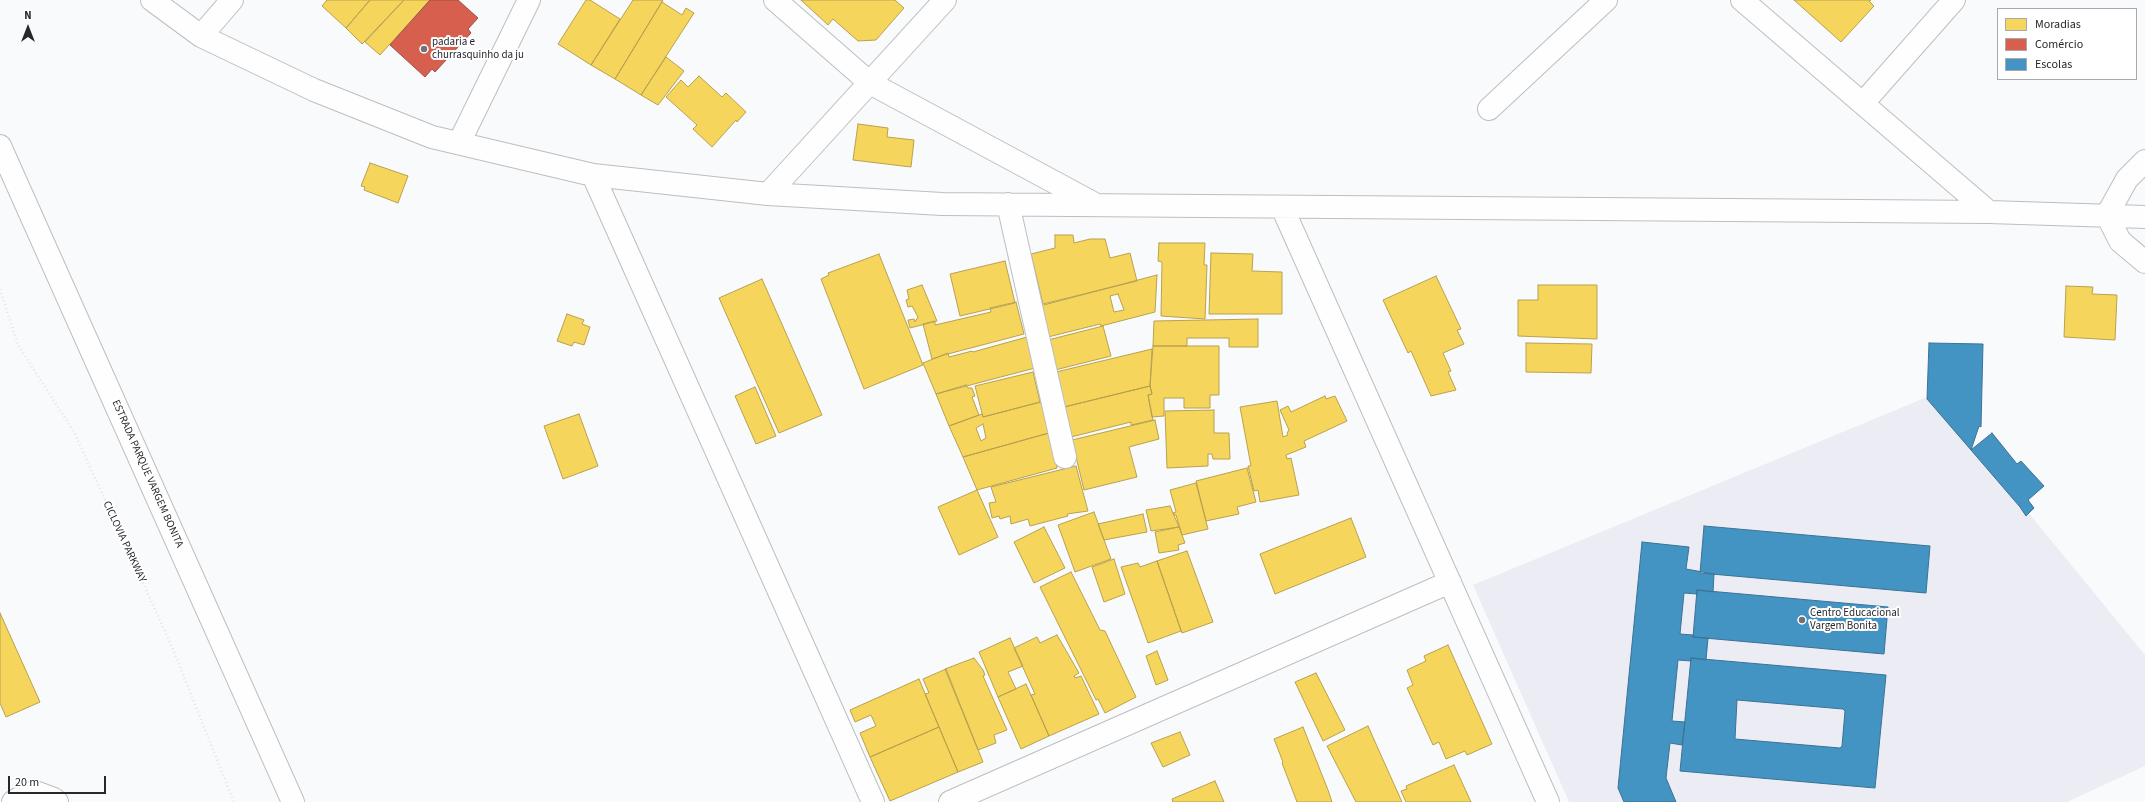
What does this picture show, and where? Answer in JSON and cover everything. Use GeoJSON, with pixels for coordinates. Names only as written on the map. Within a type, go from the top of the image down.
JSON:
{"type":"FeatureCollection","features":[{"type":"Feature","properties":{"kind":"street"},"geometry":{"type":"LineString","coordinates":[[152,0],[201,36],[314,90],[432,137],[593,175],[768,194],[942,204],[1282,207],[1396,206],[1989,212],[2145,217]]}},
{"type":"Feature","properties":{"kind":"street"},"geometry":{"type":"LineString","coordinates":[[201,36],[232,0]]}},
{"type":"Feature","properties":{"kind":"street"},"geometry":{"type":"LineString","coordinates":[[459,143],[529,0]]}},
{"type":"Feature","properties":{"kind":"street"},"geometry":{"type":"LineString","coordinates":[[775,0],[870,83],[1096,205]]}},
{"type":"Feature","properties":{"kind":"street"},"geometry":{"type":"LineString","coordinates":[[768,194],[945,0]]}},
{"type":"Feature","properties":{"kind":"street"},"geometry":{"type":"LineString","coordinates":[[1489,109],[1606,0]]}},
{"type":"Feature","properties":{"kind":"street"},"geometry":{"type":"LineString","coordinates":[[1742,0],[1989,212]]}},
{"type":"Feature","properties":{"kind":"street"},"geometry":{"type":"LineString","coordinates":[[1863,103],[1954,0]]}},
{"type":"Feature","properties":{"kind":"street","name":"ESTRADA PARQUE VARGEM BONITA"},"geometry":{"type":"LineString","coordinates":[[0,146],[294,802]]}},
{"type":"Feature","properties":{"kind":"street"},"geometry":{"type":"LineString","coordinates":[[2107,215],[2127,179],[2145,161]]}},
{"type":"Feature","properties":{"kind":"street"},"geometry":{"type":"LineString","coordinates":[[593,175],[873,802]]}},
{"type":"Feature","properties":{"kind":"street"},"geometry":{"type":"LineString","coordinates":[[1008,204],[1065,457]]}},
{"type":"Feature","properties":{"kind":"street"},"geometry":{"type":"LineString","coordinates":[[1282,207],[1548,802]]}},
{"type":"Feature","properties":{"kind":"street"},"geometry":{"type":"LineString","coordinates":[[2107,215],[2120,241],[2145,262]]}},
{"type":"Feature","properties":{"kind":"street"},"geometry":{"type":"LineString","coordinates":[[950,802],[1450,582]]}},
{"type":"Feature","properties":{"kind":"street"},"geometry":{"type":"LineString","coordinates":[[14,802],[26,794],[38,793],[54,799],[57,802]]}},
{"type":"Feature","properties":{"kind":"path","name":"CICLOVIA PARKWAY"},"geometry":{"type":"LineString","coordinates":[[0,289],[18,345],[74,432],[172,647],[234,802]]}},
{"type":"Feature","properties":{"kind":"shaded area","name":"Centro Educacional Vargem Bonita"},"geometry":{"type":"Polygon","coordinates":[[[1932,395],[2145,655],[2145,766],[2067,802],[1569,802],[1473,585],[1932,395]]]}},
{"type":"Feature","properties":{"kind":"building: Moradias"},"geometry":{"type":"Polygon","coordinates":[[[327,0],[370,0],[346,28],[322,6],[327,0]]]}},
{"type":"Feature","properties":{"kind":"building: Moradias"},"geometry":{"type":"Polygon","coordinates":[[[370,0],[404,0],[362,44],[346,28],[370,0]]]}},
{"type":"Feature","properties":{"kind":"building: Moradias"},"geometry":{"type":"Polygon","coordinates":[[[404,0],[430,0],[380,55],[365,42],[404,0]]]}},
{"type":"Feature","properties":{"kind":"building: Moradias"},"geometry":{"type":"Polygon","coordinates":[[[586,0],[590,0],[620,19],[591,65],[558,44],[586,0]]]}},
{"type":"Feature","properties":{"kind":"building: Moradias"},"geometry":{"type":"Polygon","coordinates":[[[633,0],[663,0],[615,79],[591,65],[633,0]]]}},
{"type":"Feature","properties":{"kind":"building: Moradias"},"geometry":{"type":"Polygon","coordinates":[[[801,0],[895,0],[904,8],[876,40],[858,41],[833,19],[828,25],[801,0]]]}},
{"type":"Feature","properties":{"kind":"building: Moradias"},"geometry":{"type":"Polygon","coordinates":[[[1794,0],[1871,0],[1869,1],[1874,6],[1841,42],[1794,0]]]}},
{"type":"Feature","properties":{"kind":"building: Moradias"},"geometry":{"type":"Polygon","coordinates":[[[662,2],[682,15],[686,8],[694,13],[641,95],[615,79],[662,2]]]}},
{"type":"Feature","properties":{"kind":"building: Moradias"},"geometry":{"type":"Polygon","coordinates":[[[666,57],[684,71],[658,105],[641,95],[666,57]]]}},
{"type":"Feature","properties":{"kind":"building: Moradias"},"geometry":{"type":"Polygon","coordinates":[[[699,76],[722,97],[726,93],[746,112],[737,122],[736,120],[712,147],[693,129],[697,125],[666,97],[681,80],[688,87],[699,76]]]}},
{"type":"Feature","properties":{"kind":"building: Moradias"},"geometry":{"type":"Polygon","coordinates":[[[858,124],[888,128],[887,137],[914,140],[911,167],[853,160],[858,124]]]}},
{"type":"Feature","properties":{"kind":"building: Moradias"},"geometry":{"type":"Polygon","coordinates":[[[370,163],[408,176],[398,203],[364,190],[365,187],[361,186],[370,163]]]}},
{"type":"Feature","properties":{"kind":"building: Moradias"},"geometry":{"type":"Polygon","coordinates":[[[1055,235],[1073,235],[1074,243],[1090,239],[1105,239],[1110,258],[1130,253],[1137,281],[1043,304],[1031,254],[1055,248],[1055,235]]]}},
{"type":"Feature","properties":{"kind":"building: Moradias"},"geometry":{"type":"Polygon","coordinates":[[[1159,243],[1205,243],[1204,265],[1207,265],[1205,319],[1161,316],[1162,262],[1158,261],[1159,243]]]}},
{"type":"Feature","properties":{"kind":"building: Moradias"},"geometry":{"type":"Polygon","coordinates":[[[1211,253],[1253,254],[1252,271],[1282,272],[1282,314],[1209,314],[1211,253]]]}},
{"type":"Feature","properties":{"kind":"building: Moradias"},"geometry":{"type":"Polygon","coordinates":[[[879,254],[923,365],[864,389],[821,279],[829,275],[828,273],[879,254]]]}},
{"type":"Feature","properties":{"kind":"building: Moradias"},"geometry":{"type":"Polygon","coordinates":[[[1005,261],[1015,303],[960,316],[950,274],[1005,261]]]}},
{"type":"Feature","properties":{"kind":"building: Moradias"},"geometry":{"type":"Polygon","coordinates":[[[1157,275],[1155,312],[1101,326],[1100,324],[1048,337],[1040,306],[1157,275]],[[1118,294],[1110,296],[1114,312],[1124,310],[1118,294]]]}},
{"type":"Feature","properties":{"kind":"building: Moradias"},"geometry":{"type":"Polygon","coordinates":[[[1436,276],[1461,329],[1457,330],[1464,344],[1443,353],[1451,371],[1448,372],[1456,390],[1431,396],[1411,351],[1408,353],[1383,300],[1436,276]]]}},
{"type":"Feature","properties":{"kind":"building: Moradias"},"geometry":{"type":"Polygon","coordinates":[[[762,279],[822,415],[779,433],[719,298],[762,279]]]}},
{"type":"Feature","properties":{"kind":"building: Moradias"},"geometry":{"type":"Polygon","coordinates":[[[922,285],[937,321],[910,328],[908,320],[914,319],[915,322],[918,317],[912,306],[908,307],[906,300],[909,299],[907,290],[922,285]]]}},
{"type":"Feature","properties":{"kind":"building: Moradias"},"geometry":{"type":"Polygon","coordinates":[[[1538,285],[1597,285],[1597,339],[1518,336],[1518,300],[1538,300],[1538,285]]]}},
{"type":"Feature","properties":{"kind":"building: Moradias"},"geometry":{"type":"Polygon","coordinates":[[[2066,286],[2093,287],[2092,294],[2117,295],[2115,340],[2064,337],[2066,286]]]}},
{"type":"Feature","properties":{"kind":"building: Moradias"},"geometry":{"type":"Polygon","coordinates":[[[1016,302],[1024,334],[932,359],[923,324],[935,321],[935,325],[991,312],[990,308],[1016,302]]]}},
{"type":"Feature","properties":{"kind":"building: Moradias"},"geometry":{"type":"Polygon","coordinates":[[[567,314],[584,320],[582,324],[590,327],[584,345],[574,342],[572,346],[557,341],[567,314]]]}},
{"type":"Feature","properties":{"kind":"building: Moradias"},"geometry":{"type":"Polygon","coordinates":[[[1258,319],[1258,347],[1229,347],[1229,338],[1187,338],[1187,346],[1153,346],[1154,321],[1258,319]]]}},
{"type":"Feature","properties":{"kind":"building: Moradias"},"geometry":{"type":"Polygon","coordinates":[[[1103,326],[1111,356],[1055,370],[1048,340],[1103,326]]]}},
{"type":"Feature","properties":{"kind":"building: Moradias"},"geometry":{"type":"Polygon","coordinates":[[[1027,337],[1035,368],[936,394],[923,363],[948,353],[949,357],[1027,337]]]}},
{"type":"Feature","properties":{"kind":"building: Moradias"},"geometry":{"type":"Polygon","coordinates":[[[1526,343],[1592,344],[1591,373],[1526,372],[1526,343]]]}},
{"type":"Feature","properties":{"kind":"building: Moradias"},"geometry":{"type":"Polygon","coordinates":[[[1153,346],[1219,346],[1219,395],[1210,395],[1210,408],[1184,408],[1184,398],[1164,398],[1164,416],[1152,417],[1148,395],[1152,394],[1150,386],[1153,346]]]}},
{"type":"Feature","properties":{"kind":"building: Moradias"},"geometry":{"type":"Polygon","coordinates":[[[1152,349],[1150,386],[1064,407],[1056,372],[1152,349]]]}},
{"type":"Feature","properties":{"kind":"building: Moradias"},"geometry":{"type":"Polygon","coordinates":[[[1033,372],[1040,402],[983,417],[975,386],[1033,372]]]}},
{"type":"Feature","properties":{"kind":"building: Moradias"},"geometry":{"type":"Polygon","coordinates":[[[966,385],[968,388],[972,388],[975,396],[972,397],[979,415],[949,426],[936,394],[966,385]]]}},
{"type":"Feature","properties":{"kind":"building: Moradias"},"geometry":{"type":"Polygon","coordinates":[[[1150,386],[1152,394],[1148,395],[1153,420],[1131,425],[1131,422],[1071,437],[1064,407],[1150,386]]]}},
{"type":"Feature","properties":{"kind":"building: Moradias"},"geometry":{"type":"Polygon","coordinates":[[[755,387],[776,436],[756,444],[735,396],[755,387]]]}},
{"type":"Feature","properties":{"kind":"building: Moradias"},"geometry":{"type":"Polygon","coordinates":[[[1325,396],[1326,399],[1335,396],[1347,421],[1304,441],[1306,447],[1286,455],[1287,459],[1291,458],[1299,495],[1260,502],[1258,490],[1254,491],[1248,466],[1251,466],[1240,407],[1277,401],[1283,437],[1288,435],[1287,433],[1289,430],[1280,410],[1288,406],[1291,412],[1325,396]]]}},
{"type":"Feature","properties":{"kind":"building: Moradias"},"geometry":{"type":"Polygon","coordinates":[[[1041,402],[1049,433],[963,457],[949,426],[982,414],[983,417],[1041,402]],[[983,424],[976,428],[981,441],[986,438],[983,424]]]}},
{"type":"Feature","properties":{"kind":"building: Moradias"},"geometry":{"type":"Polygon","coordinates":[[[1214,410],[1214,433],[1229,433],[1230,459],[1213,459],[1212,454],[1208,454],[1208,466],[1167,468],[1165,411],[1214,410]]]}},
{"type":"Feature","properties":{"kind":"building: Moradias"},"geometry":{"type":"Polygon","coordinates":[[[579,414],[598,466],[563,479],[544,426],[579,414]]]}},
{"type":"Feature","properties":{"kind":"building: Moradias"},"geometry":{"type":"Polygon","coordinates":[[[1155,420],[1159,439],[1129,447],[1137,477],[1084,490],[1072,440],[1155,420]]]}},
{"type":"Feature","properties":{"kind":"building: Moradias"},"geometry":{"type":"Polygon","coordinates":[[[1049,433],[1057,468],[977,490],[963,457],[1049,433]]]}},
{"type":"Feature","properties":{"kind":"building: Moradias"},"geometry":{"type":"Polygon","coordinates":[[[1076,466],[1088,511],[1067,514],[1068,516],[1030,526],[1028,519],[1011,524],[1010,516],[1000,519],[999,516],[992,518],[989,503],[996,502],[991,487],[1076,466]]]}},
{"type":"Feature","properties":{"kind":"building: Moradias"},"geometry":{"type":"Polygon","coordinates":[[[1247,468],[1256,502],[1237,507],[1239,514],[1206,521],[1196,481],[1247,468]]]}},
{"type":"Feature","properties":{"kind":"building: Moradias"},"geometry":{"type":"Polygon","coordinates":[[[1196,483],[1208,529],[1182,535],[1176,515],[1173,513],[1176,512],[1170,490],[1196,483]]]}},
{"type":"Feature","properties":{"kind":"building: Moradias"},"geometry":{"type":"Polygon","coordinates":[[[977,490],[998,537],[959,555],[938,507],[977,490]]]}},
{"type":"Feature","properties":{"kind":"building: Moradias"},"geometry":{"type":"Polygon","coordinates":[[[1170,506],[1179,527],[1151,531],[1146,510],[1170,506]]]}},
{"type":"Feature","properties":{"kind":"building: Moradias"},"geometry":{"type":"Polygon","coordinates":[[[1094,512],[1111,559],[1075,572],[1058,525],[1094,512]]]}},
{"type":"Feature","properties":{"kind":"building: Moradias"},"geometry":{"type":"Polygon","coordinates":[[[1143,514],[1147,532],[1104,540],[1098,524],[1143,514]]]}},
{"type":"Feature","properties":{"kind":"building: Moradias"},"geometry":{"type":"Polygon","coordinates":[[[1351,518],[1366,557],[1275,594],[1260,554],[1351,518]]]}},
{"type":"Feature","properties":{"kind":"building: Moradias"},"geometry":{"type":"Polygon","coordinates":[[[1044,527],[1065,568],[1034,583],[1014,542],[1044,527]]]}},
{"type":"Feature","properties":{"kind":"building: Moradias"},"geometry":{"type":"Polygon","coordinates":[[[1179,527],[1185,543],[1178,545],[1179,550],[1159,553],[1155,532],[1179,527]]]}},
{"type":"Feature","properties":{"kind":"building: Moradias"},"geometry":{"type":"Polygon","coordinates":[[[1187,551],[1213,622],[1182,633],[1157,561],[1187,551]]]}},
{"type":"Feature","properties":{"kind":"building: Moradias"},"geometry":{"type":"Polygon","coordinates":[[[1114,559],[1125,594],[1104,602],[1092,567],[1114,559]]]}},
{"type":"Feature","properties":{"kind":"building: Moradias"},"geometry":{"type":"Polygon","coordinates":[[[1157,561],[1181,631],[1148,643],[1121,567],[1138,563],[1140,567],[1157,561]]]}},
{"type":"Feature","properties":{"kind":"building: Moradias"},"geometry":{"type":"Polygon","coordinates":[[[1071,572],[1100,630],[1105,631],[1136,697],[1105,713],[1098,699],[1096,700],[1040,587],[1071,572]]]}},
{"type":"Feature","properties":{"kind":"building: Moradias"},"geometry":{"type":"Polygon","coordinates":[[[0,613],[40,702],[6,717],[0,703],[0,613]]]}},
{"type":"Feature","properties":{"kind":"building: Moradias"},"geometry":{"type":"Polygon","coordinates":[[[1057,635],[1079,673],[1074,676],[1075,678],[1081,676],[1099,714],[1049,736],[1031,695],[1035,694],[1014,648],[1037,637],[1040,643],[1057,635]]]}},
{"type":"Feature","properties":{"kind":"building: Moradias"},"geometry":{"type":"Polygon","coordinates":[[[1010,638],[1023,666],[1008,672],[1016,689],[998,697],[979,652],[1010,638]]]}},
{"type":"Feature","properties":{"kind":"building: Moradias"},"geometry":{"type":"Polygon","coordinates":[[[1448,645],[1492,744],[1467,755],[1465,751],[1446,759],[1439,742],[1433,745],[1407,688],[1413,685],[1407,670],[1426,661],[1424,656],[1448,645]]]}},
{"type":"Feature","properties":{"kind":"building: Moradias"},"geometry":{"type":"Polygon","coordinates":[[[1157,651],[1168,680],[1156,685],[1146,656],[1157,651]]]}},
{"type":"Feature","properties":{"kind":"building: Moradias"},"geometry":{"type":"Polygon","coordinates":[[[974,658],[983,670],[985,675],[983,676],[1007,730],[994,735],[996,743],[978,750],[945,669],[974,658]]]}},
{"type":"Feature","properties":{"kind":"building: Moradias"},"geometry":{"type":"Polygon","coordinates":[[[946,669],[983,762],[958,772],[925,694],[929,693],[923,679],[946,669]]]}},
{"type":"Feature","properties":{"kind":"building: Moradias"},"geometry":{"type":"Polygon","coordinates":[[[1316,673],[1345,730],[1323,741],[1295,682],[1316,673]]]}},
{"type":"Feature","properties":{"kind":"building: Moradias"},"geometry":{"type":"Polygon","coordinates":[[[919,679],[939,727],[870,757],[860,733],[876,726],[871,715],[855,722],[850,710],[919,679]]]}},
{"type":"Feature","properties":{"kind":"building: Moradias"},"geometry":{"type":"Polygon","coordinates":[[[1026,684],[1049,736],[1021,749],[998,697],[1026,684]]]}},
{"type":"Feature","properties":{"kind":"building: Moradias"},"geometry":{"type":"Polygon","coordinates":[[[1368,726],[1402,802],[1356,802],[1327,746],[1368,726]]]}},
{"type":"Feature","properties":{"kind":"building: Moradias"},"geometry":{"type":"Polygon","coordinates":[[[939,727],[958,772],[890,801],[870,757],[939,727]]]}},
{"type":"Feature","properties":{"kind":"building: Moradias"},"geometry":{"type":"Polygon","coordinates":[[[1303,727],[1332,802],[1297,802],[1274,739],[1303,727]]]}},
{"type":"Feature","properties":{"kind":"building: Moradias"},"geometry":{"type":"Polygon","coordinates":[[[1180,732],[1190,755],[1163,767],[1151,743],[1180,732]]]}},
{"type":"Feature","properties":{"kind":"building: Moradias"},"geometry":{"type":"Polygon","coordinates":[[[1454,765],[1471,802],[1406,802],[1401,791],[1407,789],[1406,786],[1454,765]]]}},
{"type":"Feature","properties":{"kind":"building: Moradias"},"geometry":{"type":"Polygon","coordinates":[[[1215,781],[1224,802],[1173,802],[1172,799],[1215,781]]]}},
{"type":"Feature","properties":{"kind":"building: Comércio"},"geometry":{"type":"Polygon","coordinates":[[[430,0],[458,0],[478,18],[468,29],[471,33],[435,72],[432,69],[425,77],[390,45],[430,0]]]}},
{"type":"Feature","properties":{"kind":"building: Escolas"},"geometry":{"type":"Polygon","coordinates":[[[1929,343],[1983,344],[1981,427],[1979,426],[1971,450],[1927,399],[1929,343]]]}},
{"type":"Feature","properties":{"kind":"building: Escolas"},"geometry":{"type":"Polygon","coordinates":[[[1992,433],[2017,464],[2021,461],[2044,486],[2028,500],[2034,508],[2026,516],[1971,450],[1992,433]]]}},
{"type":"Feature","properties":{"kind":"building: Escolas"},"geometry":{"type":"Polygon","coordinates":[[[1704,526],[1930,546],[1926,593],[1700,573],[1704,526]]]}},
{"type":"Feature","properties":{"kind":"building: Escolas"},"geometry":{"type":"Polygon","coordinates":[[[1642,542],[1689,547],[1686,569],[1714,574],[1713,592],[1697,590],[1697,594],[1684,593],[1680,634],[1708,638],[1706,660],[1691,658],[1691,661],[1678,660],[1672,721],[1685,722],[1682,745],[1670,743],[1666,778],[1676,802],[1624,802],[1618,788],[1642,542]]]}},
{"type":"Feature","properties":{"kind":"building: Escolas"},"geometry":{"type":"Polygon","coordinates":[[[1697,590],[1888,607],[1884,654],[1693,637],[1697,590]]]}},
{"type":"Feature","properties":{"kind":"building: Escolas"},"geometry":{"type":"Polygon","coordinates":[[[1691,658],[1886,675],[1875,788],[1680,771],[1691,658]],[[1737,700],[1735,739],[1840,748],[1842,746],[1845,711],[1843,709],[1737,700]]]}},
{"type":"Feature","properties":{"kind":"place","name":"padaria e churrasquinho da ju"},"geometry":{"type":"Point","coordinates":[424,49]}},
{"type":"Feature","properties":{"kind":"place","name":"Centro Educacional Vargem Bonita"},"geometry":{"type":"Point","coordinates":[1802,620]}}]}
